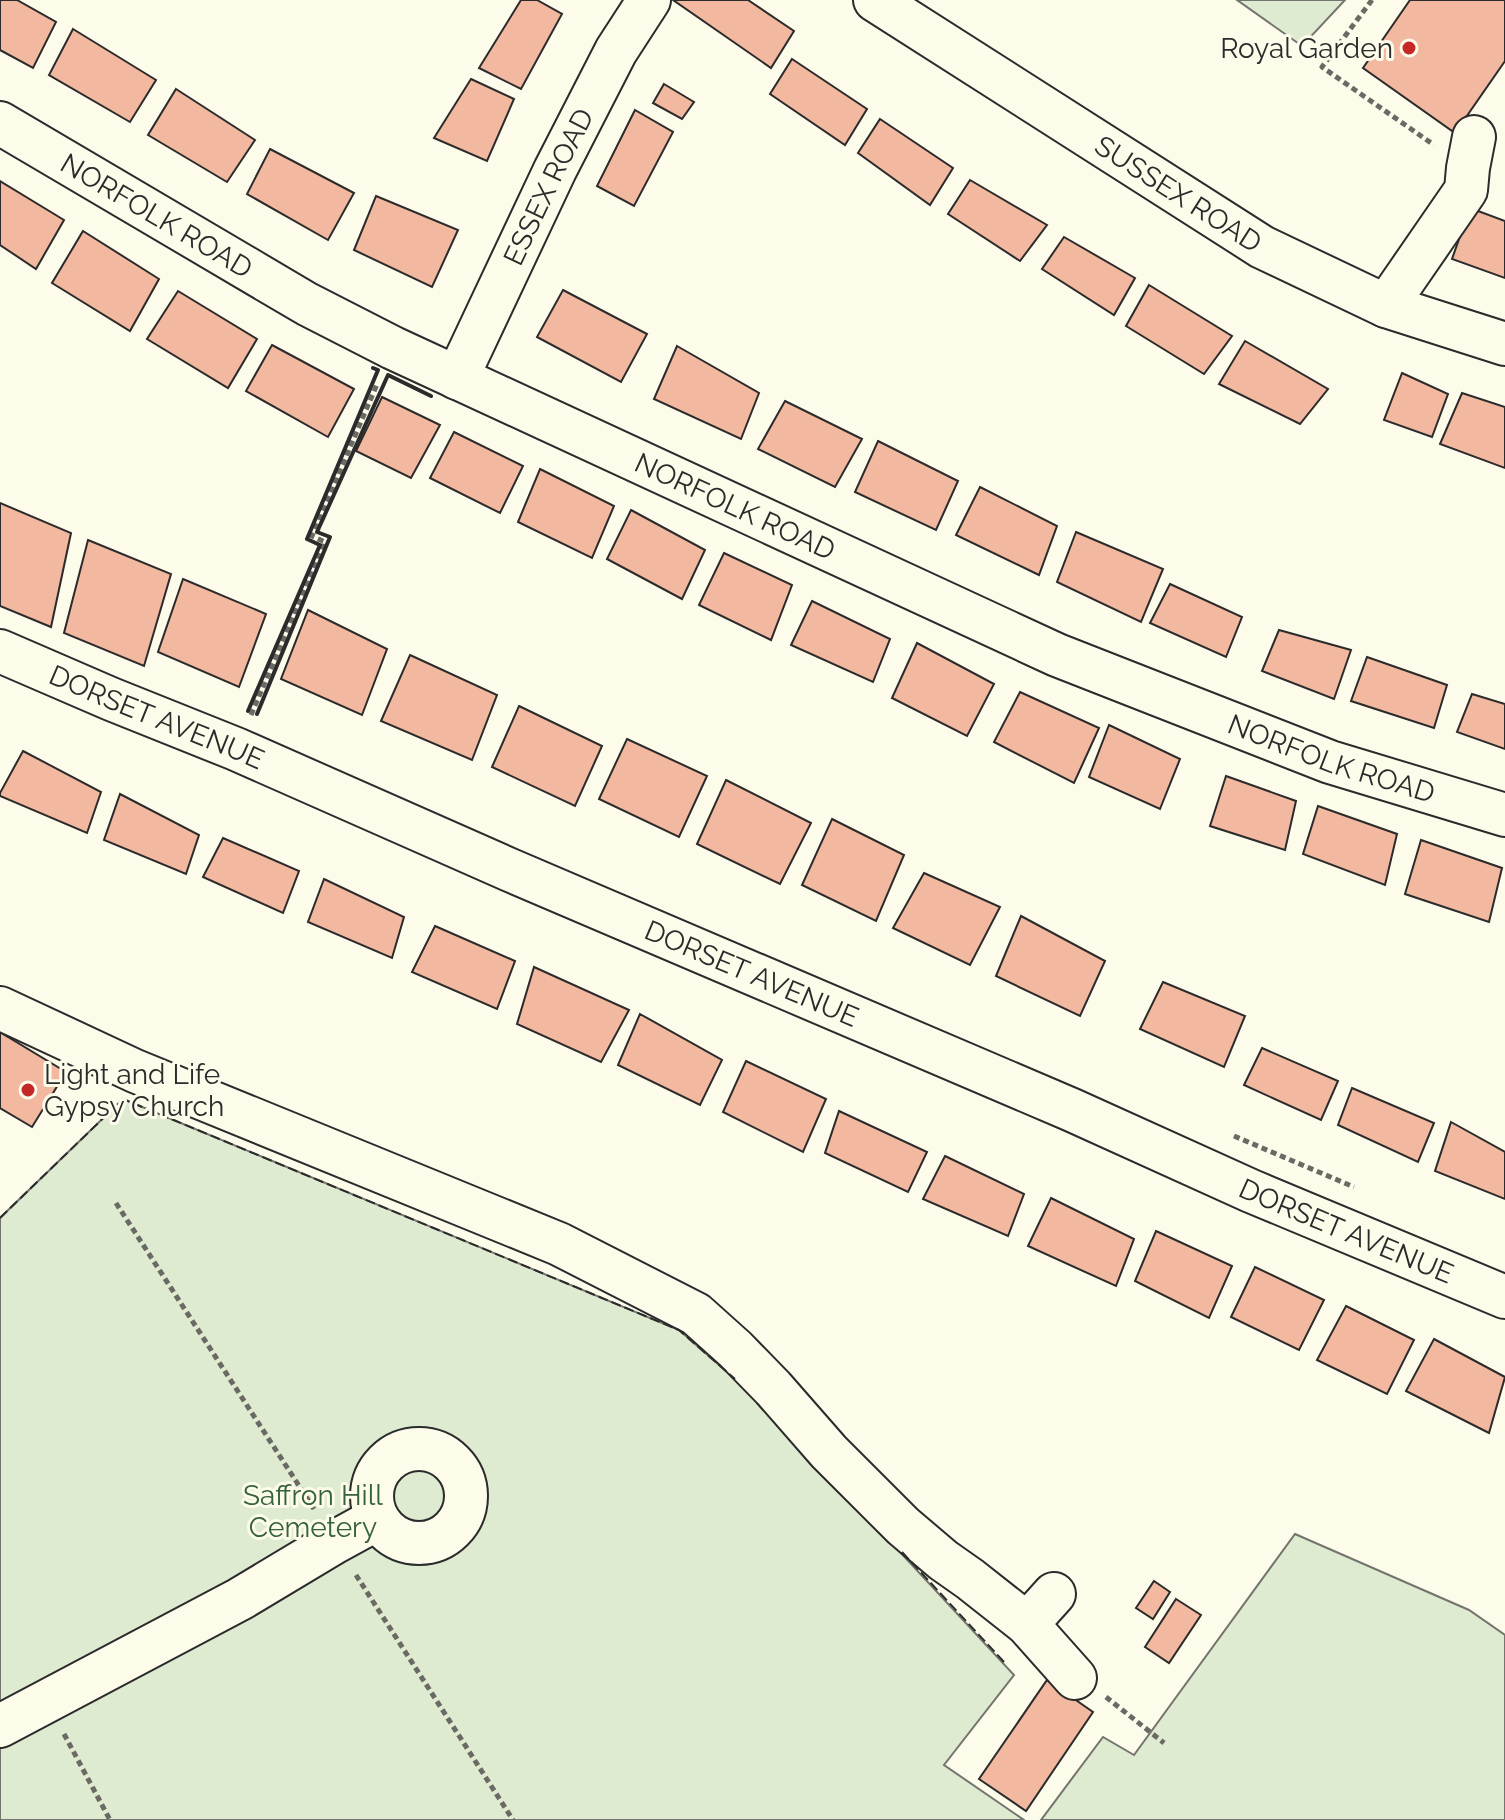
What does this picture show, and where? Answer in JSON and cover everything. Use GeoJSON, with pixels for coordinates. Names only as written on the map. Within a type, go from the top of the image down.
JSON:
{"type":"FeatureCollection","features":[{"type":"Feature","properties":{"kind":"street","name":"ESSEX ROAD"},"geometry":{"type":"LineString","coordinates":[[457,378],[555,170],[616,51],[649,0]]}},
{"type":"Feature","properties":{"kind":"street","name":"SUSSEX ROAD"},"geometry":{"type":"LineString","coordinates":[[875,0],[1262,247],[1386,306],[1505,344]]}},
{"type":"Feature","properties":{"kind":"street","name":"NORFOLK ROAD"},"geometry":{"type":"LineString","coordinates":[[0,123],[307,304],[393,348],[1057,655],[1330,762],[1505,815]]}},
{"type":"Feature","properties":{"kind":"street"},"geometry":{"type":"LineString","coordinates":[[1386,306],[1466,190],[1471,152]]}},
{"type":"Feature","properties":{"kind":"street","name":"DORSET AVENUE"},"geometry":{"type":"LineString","coordinates":[[0,651],[236,749],[510,870],[1072,1110],[1251,1191],[1505,1297]]}},
{"type":"Feature","properties":{"kind":"street"},"geometry":{"type":"LineString","coordinates":[[0,1008],[135,1071],[559,1244],[696,1314],[754,1369],[829,1452],[903,1526],[970,1579],[1041,1609],[1075,1678]]}},
{"type":"Feature","properties":{"kind":"street"},"geometry":{"type":"LineString","coordinates":[[0,1726],[240,1599],[377,1519]]}},
{"type":"Feature","properties":{"kind":"path"},"geometry":{"type":"LineString","coordinates":[[1372,0],[1322,67],[1471,152]]}},
{"type":"Feature","properties":{"kind":"path"},"geometry":{"type":"LineString","coordinates":[[236,749],[325,542],[312,536],[393,348]]}},
{"type":"Feature","properties":{"kind":"path"},"geometry":{"type":"LineString","coordinates":[[1234,1136],[1361,1190]]}},
{"type":"Feature","properties":{"kind":"path"},"geometry":{"type":"LineString","coordinates":[[116,1203],[513,1820]]}},
{"type":"Feature","properties":{"kind":"path"},"geometry":{"type":"LineString","coordinates":[[1075,1678],[1097,1691],[1164,1743]]}},
{"type":"Feature","properties":{"kind":"path"},"geometry":{"type":"LineString","coordinates":[[46,1701],[110,1820]]}},
{"type":"Feature","properties":{"kind":"green space"},"geometry":{"type":"Polygon","coordinates":[[[1237,0],[1345,0],[1302,46],[1237,0]]]}},
{"type":"Feature","properties":{"kind":"green space","name":"Saffron Hill Cemetery"},"geometry":{"type":"Polygon","coordinates":[[[123,1099],[679,1330],[759,1400],[1014,1675],[944,1765],[1024,1820],[0,1820],[0,1218],[123,1099]]]}},
{"type":"Feature","properties":{"kind":"green space"},"geometry":{"type":"Polygon","coordinates":[[[1295,1534],[1469,1610],[1505,1635],[1505,1820],[1041,1820],[1103,1737],[1134,1755],[1295,1534]]]}},
{"type":"Feature","properties":{"kind":"building"},"geometry":{"type":"Polygon","coordinates":[[[0,0],[17,0],[56,22],[33,68],[0,50],[0,0]]]}},
{"type":"Feature","properties":{"kind":"building"},"geometry":{"type":"Polygon","coordinates":[[[521,0],[537,0],[562,14],[521,89],[479,68],[521,0]]]}},
{"type":"Feature","properties":{"kind":"building"},"geometry":{"type":"Polygon","coordinates":[[[673,0],[748,0],[794,31],[771,68],[673,0]]]}},
{"type":"Feature","properties":{"kind":"building"},"geometry":{"type":"Polygon","coordinates":[[[1410,0],[1505,0],[1505,61],[1455,133],[1363,68],[1410,0]]]}},
{"type":"Feature","properties":{"kind":"building"},"geometry":{"type":"Polygon","coordinates":[[[73,29],[156,80],[130,122],[49,75],[73,29]]]}},
{"type":"Feature","properties":{"kind":"building"},"geometry":{"type":"Polygon","coordinates":[[[792,59],[867,109],[845,145],[770,94],[792,59]]]}},
{"type":"Feature","properties":{"kind":"building"},"geometry":{"type":"Polygon","coordinates":[[[471,79],[514,99],[487,161],[434,138],[471,79]]]}},
{"type":"Feature","properties":{"kind":"building"},"geometry":{"type":"Polygon","coordinates":[[[664,84],[694,102],[682,119],[653,103],[664,84]]]}},
{"type":"Feature","properties":{"kind":"building"},"geometry":{"type":"Polygon","coordinates":[[[176,89],[255,140],[227,182],[148,135],[176,89]]]}},
{"type":"Feature","properties":{"kind":"building"},"geometry":{"type":"Polygon","coordinates":[[[635,110],[673,132],[634,206],[597,186],[635,110]]]}},
{"type":"Feature","properties":{"kind":"building"},"geometry":{"type":"Polygon","coordinates":[[[880,119],[953,168],[930,205],[858,153],[880,119]]]}},
{"type":"Feature","properties":{"kind":"building"},"geometry":{"type":"Polygon","coordinates":[[[270,149],[354,193],[328,240],[247,194],[270,149]]]}},
{"type":"Feature","properties":{"kind":"building"},"geometry":{"type":"Polygon","coordinates":[[[970,180],[1047,225],[1020,261],[948,214],[970,180]]]}},
{"type":"Feature","properties":{"kind":"building"},"geometry":{"type":"Polygon","coordinates":[[[0,181],[64,220],[36,269],[0,245],[0,181]]]}},
{"type":"Feature","properties":{"kind":"building"},"geometry":{"type":"Polygon","coordinates":[[[376,196],[458,230],[432,287],[354,250],[376,196]]]}},
{"type":"Feature","properties":{"kind":"building"},"geometry":{"type":"Polygon","coordinates":[[[1470,208],[1505,221],[1505,278],[1452,259],[1470,208]]]}},
{"type":"Feature","properties":{"kind":"building"},"geometry":{"type":"Polygon","coordinates":[[[83,231],[159,279],[130,331],[52,283],[83,231]]]}},
{"type":"Feature","properties":{"kind":"building"},"geometry":{"type":"Polygon","coordinates":[[[1064,237],[1135,278],[1114,315],[1042,269],[1064,237]]]}},
{"type":"Feature","properties":{"kind":"building"},"geometry":{"type":"Polygon","coordinates":[[[1149,285],[1232,336],[1204,374],[1126,326],[1149,285]]]}},
{"type":"Feature","properties":{"kind":"building"},"geometry":{"type":"Polygon","coordinates":[[[563,290],[647,334],[621,382],[537,337],[563,290]]]}},
{"type":"Feature","properties":{"kind":"building"},"geometry":{"type":"Polygon","coordinates":[[[178,291],[257,339],[228,388],[147,339],[178,291]]]}},
{"type":"Feature","properties":{"kind":"building"},"geometry":{"type":"Polygon","coordinates":[[[1245,341],[1328,389],[1300,424],[1219,384],[1245,341]]]}},
{"type":"Feature","properties":{"kind":"building"},"geometry":{"type":"Polygon","coordinates":[[[272,345],[354,389],[328,437],[246,391],[272,345]]]}},
{"type":"Feature","properties":{"kind":"building"},"geometry":{"type":"Polygon","coordinates":[[[677,346],[759,393],[741,439],[654,399],[677,346]]]}},
{"type":"Feature","properties":{"kind":"building"},"geometry":{"type":"Polygon","coordinates":[[[1402,373],[1448,394],[1432,437],[1384,420],[1402,373]]]}},
{"type":"Feature","properties":{"kind":"building"},"geometry":{"type":"Polygon","coordinates":[[[1462,393],[1505,407],[1505,468],[1440,444],[1462,393]]]}},
{"type":"Feature","properties":{"kind":"building"},"geometry":{"type":"Polygon","coordinates":[[[382,397],[440,425],[411,478],[356,451],[382,397]]]}},
{"type":"Feature","properties":{"kind":"building"},"geometry":{"type":"Polygon","coordinates":[[[785,401],[862,439],[835,487],[758,449],[785,401]]]}},
{"type":"Feature","properties":{"kind":"building"},"geometry":{"type":"Polygon","coordinates":[[[454,432],[523,466],[500,513],[430,478],[454,432]]]}},
{"type":"Feature","properties":{"kind":"building"},"geometry":{"type":"Polygon","coordinates":[[[878,441],[958,481],[936,530],[855,492],[878,441]]]}},
{"type":"Feature","properties":{"kind":"building"},"geometry":{"type":"Polygon","coordinates":[[[540,469],[614,506],[592,558],[518,522],[540,469]]]}},
{"type":"Feature","properties":{"kind":"building"},"geometry":{"type":"Polygon","coordinates":[[[980,487],[1057,526],[1039,575],[956,535],[980,487]]]}},
{"type":"Feature","properties":{"kind":"building"},"geometry":{"type":"Polygon","coordinates":[[[0,503],[71,533],[51,627],[0,606],[0,503]]]}},
{"type":"Feature","properties":{"kind":"building"},"geometry":{"type":"Polygon","coordinates":[[[631,510],[705,550],[682,599],[607,559],[631,510]]]}},
{"type":"Feature","properties":{"kind":"building"},"geometry":{"type":"Polygon","coordinates":[[[1076,532],[1163,569],[1141,622],[1057,582],[1076,532]]]}},
{"type":"Feature","properties":{"kind":"building"},"geometry":{"type":"Polygon","coordinates":[[[88,540],[171,574],[144,666],[64,633],[88,540]]]}},
{"type":"Feature","properties":{"kind":"building"},"geometry":{"type":"Polygon","coordinates":[[[724,553],[792,585],[771,640],[699,605],[724,553]]]}},
{"type":"Feature","properties":{"kind":"building"},"geometry":{"type":"Polygon","coordinates":[[[183,579],[266,614],[239,687],[158,652],[183,579]]]}},
{"type":"Feature","properties":{"kind":"building"},"geometry":{"type":"Polygon","coordinates":[[[1170,584],[1242,617],[1226,657],[1150,623],[1170,584]]]}},
{"type":"Feature","properties":{"kind":"building"},"geometry":{"type":"Polygon","coordinates":[[[812,601],[890,639],[873,682],[791,645],[812,601]]]}},
{"type":"Feature","properties":{"kind":"building"},"geometry":{"type":"Polygon","coordinates":[[[308,610],[387,649],[362,715],[281,679],[308,610]]]}},
{"type":"Feature","properties":{"kind":"building"},"geometry":{"type":"Polygon","coordinates":[[[1279,630],[1351,650],[1334,699],[1262,671],[1279,630]]]}},
{"type":"Feature","properties":{"kind":"building"},"geometry":{"type":"Polygon","coordinates":[[[917,643],[994,684],[967,736],[892,698],[917,643]]]}},
{"type":"Feature","properties":{"kind":"building"},"geometry":{"type":"Polygon","coordinates":[[[410,655],[497,695],[472,760],[381,721],[410,655]]]}},
{"type":"Feature","properties":{"kind":"building"},"geometry":{"type":"Polygon","coordinates":[[[1367,657],[1447,685],[1434,728],[1351,701],[1367,657]]]}},
{"type":"Feature","properties":{"kind":"building"},"geometry":{"type":"Polygon","coordinates":[[[1020,692],[1099,728],[1074,783],[994,742],[1020,692]]]}},
{"type":"Feature","properties":{"kind":"building"},"geometry":{"type":"Polygon","coordinates":[[[1472,694],[1505,704],[1505,749],[1457,732],[1472,694]]]}},
{"type":"Feature","properties":{"kind":"building"},"geometry":{"type":"Polygon","coordinates":[[[519,706],[602,746],[575,806],[492,767],[519,706]]]}},
{"type":"Feature","properties":{"kind":"building"},"geometry":{"type":"Polygon","coordinates":[[[1109,725],[1180,759],[1160,809],[1089,777],[1109,725]]]}},
{"type":"Feature","properties":{"kind":"building"},"geometry":{"type":"Polygon","coordinates":[[[627,739],[707,776],[679,837],[599,799],[627,739]]]}},
{"type":"Feature","properties":{"kind":"building"},"geometry":{"type":"Polygon","coordinates":[[[23,751],[101,792],[87,833],[0,796],[23,751]]]}},
{"type":"Feature","properties":{"kind":"building"},"geometry":{"type":"Polygon","coordinates":[[[1226,776],[1296,801],[1285,850],[1210,826],[1226,776]]]}},
{"type":"Feature","properties":{"kind":"building"},"geometry":{"type":"Polygon","coordinates":[[[726,780],[811,823],[780,884],[697,844],[726,780]]]}},
{"type":"Feature","properties":{"kind":"building"},"geometry":{"type":"Polygon","coordinates":[[[120,794],[199,835],[186,874],[104,840],[120,794]]]}},
{"type":"Feature","properties":{"kind":"building"},"geometry":{"type":"Polygon","coordinates":[[[1318,806],[1397,834],[1385,885],[1303,854],[1318,806]]]}},
{"type":"Feature","properties":{"kind":"building"},"geometry":{"type":"Polygon","coordinates":[[[832,819],[904,855],[876,921],[802,885],[832,819]]]}},
{"type":"Feature","properties":{"kind":"building"},"geometry":{"type":"Polygon","coordinates":[[[223,838],[299,871],[283,913],[203,877],[223,838]]]}},
{"type":"Feature","properties":{"kind":"building"},"geometry":{"type":"Polygon","coordinates":[[[1421,840],[1502,868],[1489,922],[1405,894],[1421,840]]]}},
{"type":"Feature","properties":{"kind":"building"},"geometry":{"type":"Polygon","coordinates":[[[924,873],[1000,907],[970,965],[893,928],[924,873]]]}},
{"type":"Feature","properties":{"kind":"building"},"geometry":{"type":"Polygon","coordinates":[[[324,879],[404,917],[392,958],[308,922],[324,879]]]}},
{"type":"Feature","properties":{"kind":"building"},"geometry":{"type":"Polygon","coordinates":[[[1021,916],[1105,961],[1080,1016],[996,976],[1021,916]]]}},
{"type":"Feature","properties":{"kind":"building"},"geometry":{"type":"Polygon","coordinates":[[[435,926],[515,961],[497,1009],[412,972],[435,926]]]}},
{"type":"Feature","properties":{"kind":"building"},"geometry":{"type":"Polygon","coordinates":[[[534,967],[629,1010],[601,1062],[517,1024],[534,967]]]}},
{"type":"Feature","properties":{"kind":"building"},"geometry":{"type":"Polygon","coordinates":[[[1163,982],[1245,1016],[1224,1067],[1140,1029],[1163,982]]]}},
{"type":"Feature","properties":{"kind":"building"},"geometry":{"type":"Polygon","coordinates":[[[640,1014],[722,1060],[700,1105],[618,1065],[640,1014]]]}},
{"type":"Feature","properties":{"kind":"building","name":"Light and Life Gypsy Church"},"geometry":{"type":"Polygon","coordinates":[[[0,1032],[66,1072],[32,1127],[0,1108],[0,1032]]]}},
{"type":"Feature","properties":{"kind":"building"},"geometry":{"type":"Polygon","coordinates":[[[1262,1048],[1338,1081],[1321,1120],[1244,1085],[1262,1048]]]}},
{"type":"Feature","properties":{"kind":"building"},"geometry":{"type":"Polygon","coordinates":[[[746,1061],[826,1099],[803,1152],[723,1112],[746,1061]]]}},
{"type":"Feature","properties":{"kind":"building"},"geometry":{"type":"Polygon","coordinates":[[[1352,1088],[1434,1123],[1418,1162],[1338,1125],[1352,1088]]]}},
{"type":"Feature","properties":{"kind":"building"},"geometry":{"type":"Polygon","coordinates":[[[839,1111],[927,1152],[908,1192],[825,1153],[839,1111]]]}},
{"type":"Feature","properties":{"kind":"building"},"geometry":{"type":"Polygon","coordinates":[[[1451,1122],[1505,1152],[1505,1199],[1435,1171],[1451,1122]]]}},
{"type":"Feature","properties":{"kind":"building"},"geometry":{"type":"Polygon","coordinates":[[[945,1156],[1024,1194],[1008,1236],[923,1199],[945,1156]]]}},
{"type":"Feature","properties":{"kind":"building"},"geometry":{"type":"Polygon","coordinates":[[[1051,1198],[1134,1239],[1116,1286],[1028,1246],[1051,1198]]]}},
{"type":"Feature","properties":{"kind":"building"},"geometry":{"type":"Polygon","coordinates":[[[1156,1231],[1232,1266],[1209,1318],[1135,1281],[1156,1231]]]}},
{"type":"Feature","properties":{"kind":"building"},"geometry":{"type":"Polygon","coordinates":[[[1255,1267],[1324,1300],[1299,1350],[1231,1317],[1255,1267]]]}},
{"type":"Feature","properties":{"kind":"building"},"geometry":{"type":"Polygon","coordinates":[[[1346,1306],[1414,1340],[1387,1394],[1317,1360],[1346,1306]]]}},
{"type":"Feature","properties":{"kind":"building"},"geometry":{"type":"Polygon","coordinates":[[[1434,1339],[1505,1377],[1489,1433],[1406,1391],[1434,1339]]]}},
{"type":"Feature","properties":{"kind":"building"},"geometry":{"type":"Polygon","coordinates":[[[1154,1581],[1170,1592],[1153,1619],[1136,1608],[1154,1581]]]}},
{"type":"Feature","properties":{"kind":"building"},"geometry":{"type":"Polygon","coordinates":[[[1176,1599],[1201,1615],[1169,1663],[1145,1647],[1176,1599]]]}},
{"type":"Feature","properties":{"kind":"building"},"geometry":{"type":"Polygon","coordinates":[[[1047,1680],[1093,1712],[1026,1811],[979,1779],[1047,1680]]]}},
{"type":"Feature","properties":{"kind":"fence"},"geometry":{"type":"LineString","coordinates":[[0,1218],[123,1099],[679,1330],[735,1379]]}},
{"type":"Feature","properties":{"kind":"fence"},"geometry":{"type":"LineString","coordinates":[[902,1552],[1005,1663]]}},
{"type":"Feature","properties":{"kind":"wall"},"geometry":{"type":"LineString","coordinates":[[248,711],[320,545],[307,539],[378,370],[373,368]]}},
{"type":"Feature","properties":{"kind":"wall"},"geometry":{"type":"LineString","coordinates":[[257,714],[330,537],[317,532],[388,375],[431,396]]}},
{"type":"Feature","properties":{"kind":"place","name":"Royal Garden"},"geometry":{"type":"Point","coordinates":[1409,48]}},
{"type":"Feature","properties":{"kind":"place","name":"Light and Life Gypsy Church"},"geometry":{"type":"Point","coordinates":[28,1090]}}]}
